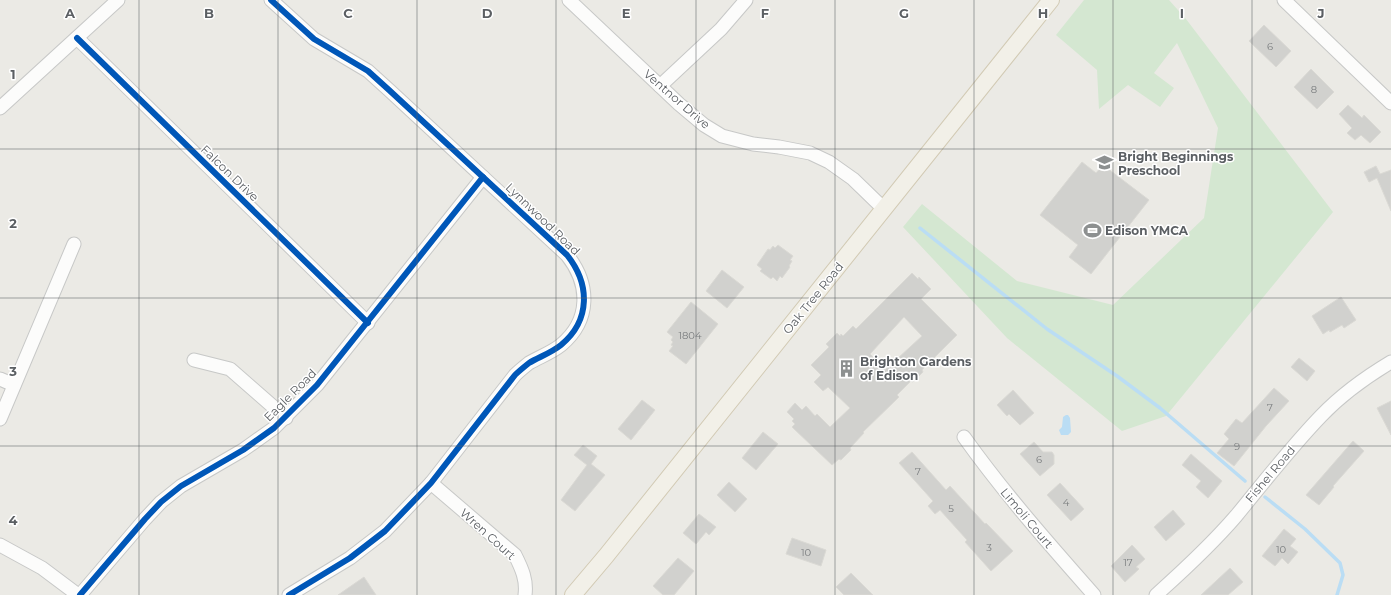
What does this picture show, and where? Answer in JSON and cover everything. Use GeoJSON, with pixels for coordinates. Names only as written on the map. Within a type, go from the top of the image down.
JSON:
{"type":"FeatureCollection","features":[{"type":"Feature","properties":{"kind":"main road","name":"Oak Tree Road"},"geometry":{"type":"LineString","coordinates":[[573,595],[603,560],[1051,0]]}},
{"type":"Feature","properties":{"kind":"street"},"geometry":{"type":"LineString","coordinates":[[0,108],[118,0]]}},
{"type":"Feature","properties":{"kind":"street","name":"Lynnwood Road"},"geometry":{"type":"LineString","coordinates":[[271,0],[314,39],[368,71],[568,255],[581,277],[584,289],[582,315],[577,327],[569,337],[560,346],[529,363],[515,376],[431,483],[385,531],[350,558],[289,595]]}},
{"type":"Feature","properties":{"kind":"street","name":"Ventnor Drive"},"geometry":{"type":"LineString","coordinates":[[569,0],[679,104],[704,125],[722,136],[754,144],[810,153],[829,162],[852,179],[884,209]]}},
{"type":"Feature","properties":{"kind":"street"},"geometry":{"type":"LineString","coordinates":[[660,86],[721,29],[746,0]]}},
{"type":"Feature","properties":{"kind":"street"},"geometry":{"type":"LineString","coordinates":[[1284,0],[1391,103]]}},
{"type":"Feature","properties":{"kind":"street","name":"Falcon Drive"},"geometry":{"type":"LineString","coordinates":[[77,38],[368,322]]}},
{"type":"Feature","properties":{"kind":"street","name":"Eagle Road"},"geometry":{"type":"LineString","coordinates":[[79,595],[145,519],[162,502],[181,486],[243,450],[286,418],[317,385],[483,177]]}},
{"type":"Feature","properties":{"kind":"street"},"geometry":{"type":"LineString","coordinates":[[0,419],[74,244]]}},
{"type":"Feature","properties":{"kind":"street"},"geometry":{"type":"LineString","coordinates":[[194,360],[230,369],[286,418]]}},
{"type":"Feature","properties":{"kind":"street","name":"Fishel Road"},"geometry":{"type":"LineString","coordinates":[[1156,595],[1193,562],[1235,517],[1298,441],[1322,415],[1351,388],[1391,362]]}},
{"type":"Feature","properties":{"kind":"street"},"geometry":{"type":"LineString","coordinates":[[0,379],[14,385]]}},
{"type":"Feature","properties":{"kind":"street","name":"Limoli Court"},"geometry":{"type":"LineString","coordinates":[[964,437],[1019,510],[1094,595]]}},
{"type":"Feature","properties":{"kind":"street","name":"Wren Court"},"geometry":{"type":"LineString","coordinates":[[431,483],[515,555],[523,570],[526,582],[525,595]]}},
{"type":"Feature","properties":{"kind":"street"},"geometry":{"type":"LineString","coordinates":[[0,546],[42,568],[79,595]]}},
{"type":"Feature","properties":{"kind":"green space"},"geometry":{"type":"Polygon","coordinates":[[[1084,0],[1169,0],[1186,19],[1333,212],[1166,416],[1122,431],[1007,338],[903,227],[922,204],[1017,281],[1113,305],[1204,218],[1218,128],[1177,43],[1154,73],[1174,88],[1160,107],[1128,85],[1099,109],[1097,70],[1056,35],[1084,0]]]}},
{"type":"Feature","properties":{"kind":"water"},"geometry":{"type":"Polygon","coordinates":[[[1066,415],[1070,418],[1071,432],[1068,435],[1061,435],[1059,430],[1062,427],[1063,417],[1066,415]]]}},
{"type":"Feature","properties":{"kind":"building"},"geometry":{"type":"Polygon","coordinates":[[[1264,25],[1291,51],[1276,67],[1249,41],[1264,25]]]}},
{"type":"Feature","properties":{"kind":"building"},"geometry":{"type":"Polygon","coordinates":[[[1311,69],[1334,92],[1317,109],[1294,87],[1311,69]]]}},
{"type":"Feature","properties":{"kind":"building"},"geometry":{"type":"Polygon","coordinates":[[[1348,105],[1362,118],[1364,115],[1381,132],[1370,143],[1361,135],[1355,140],[1347,133],[1352,128],[1339,114],[1348,105]]]}},
{"type":"Feature","properties":{"kind":"building","name":"Edison YMCA"},"geometry":{"type":"Polygon","coordinates":[[[1082,162],[1096,173],[1103,165],[1149,200],[1091,274],[1069,257],[1078,245],[1040,215],[1082,162]]]}},
{"type":"Feature","properties":{"kind":"building"},"geometry":{"type":"Polygon","coordinates":[[[1376,166],[1380,174],[1391,170],[1391,211],[1377,178],[1369,182],[1364,172],[1376,166]]]}},
{"type":"Feature","properties":{"kind":"building"},"geometry":{"type":"Polygon","coordinates":[[[778,245],[793,256],[790,260],[792,261],[789,266],[790,267],[782,278],[780,276],[777,281],[773,277],[771,279],[760,271],[762,269],[757,265],[768,249],[770,250],[773,246],[775,248],[778,245]]]}},
{"type":"Feature","properties":{"kind":"building"},"geometry":{"type":"Polygon","coordinates":[[[722,270],[744,287],[727,308],[706,291],[722,270]]]}},
{"type":"Feature","properties":{"kind":"building","name":"Brighton Gardens of Edison"},"geometry":{"type":"Polygon","coordinates":[[[912,273],[918,279],[919,277],[931,289],[921,299],[957,335],[922,370],[923,372],[913,382],[911,381],[897,395],[899,397],[863,432],[864,433],[850,448],[851,450],[841,460],[839,459],[832,465],[792,427],[795,424],[792,421],[794,419],[787,412],[795,403],[802,410],[806,406],[815,416],[817,414],[830,427],[850,408],[828,387],[823,391],[814,382],[821,375],[811,365],[829,347],[826,344],[837,333],[840,336],[841,334],[843,336],[853,326],[856,329],[912,273]],[[904,317],[870,354],[885,370],[922,336],[904,317]]]}},
{"type":"Feature","properties":{"kind":"building"},"geometry":{"type":"Polygon","coordinates":[[[1341,297],[1356,320],[1344,328],[1342,325],[1323,334],[1312,316],[1341,297]]]}},
{"type":"Feature","properties":{"kind":"building"},"geometry":{"type":"Polygon","coordinates":[[[691,302],[718,324],[686,364],[669,351],[673,346],[671,345],[673,342],[671,340],[673,337],[667,332],[691,302]]]}},
{"type":"Feature","properties":{"kind":"building"},"geometry":{"type":"Polygon","coordinates":[[[1299,358],[1315,371],[1307,381],[1291,367],[1299,358]]]}},
{"type":"Feature","properties":{"kind":"building"},"geometry":{"type":"Polygon","coordinates":[[[1274,388],[1289,401],[1266,426],[1234,466],[1217,453],[1229,439],[1224,434],[1236,419],[1242,423],[1274,388]]]}},
{"type":"Feature","properties":{"kind":"building"},"geometry":{"type":"Polygon","coordinates":[[[1013,390],[1034,413],[1020,425],[1009,414],[1007,416],[997,405],[1013,390]]]}},
{"type":"Feature","properties":{"kind":"building"},"geometry":{"type":"Polygon","coordinates":[[[642,400],[655,410],[631,440],[618,429],[642,400]]]}},
{"type":"Feature","properties":{"kind":"building"},"geometry":{"type":"Polygon","coordinates":[[[1391,401],[1391,435],[1377,408],[1391,401]]]}},
{"type":"Feature","properties":{"kind":"building"},"geometry":{"type":"Polygon","coordinates":[[[763,432],[778,444],[756,470],[742,458],[763,432]]]}},
{"type":"Feature","properties":{"kind":"building"},"geometry":{"type":"Polygon","coordinates":[[[1353,441],[1364,451],[1333,486],[1334,487],[1319,505],[1306,495],[1353,441]]]}},
{"type":"Feature","properties":{"kind":"building"},"geometry":{"type":"Polygon","coordinates":[[[1034,442],[1043,452],[1052,452],[1054,455],[1054,464],[1040,476],[1020,454],[1034,442]]]}},
{"type":"Feature","properties":{"kind":"building"},"geometry":{"type":"Polygon","coordinates":[[[583,445],[597,456],[591,464],[605,475],[575,511],[561,500],[587,465],[574,455],[583,445]]]}},
{"type":"Feature","properties":{"kind":"building"},"geometry":{"type":"Polygon","coordinates":[[[912,452],[946,490],[950,486],[985,524],[986,523],[1013,551],[991,571],[965,542],[967,540],[940,510],[935,514],[928,506],[933,501],[899,463],[912,452]]]}},
{"type":"Feature","properties":{"kind":"building"},"geometry":{"type":"Polygon","coordinates":[[[1191,454],[1222,481],[1208,498],[1196,487],[1201,481],[1182,465],[1191,454]]]}},
{"type":"Feature","properties":{"kind":"building"},"geometry":{"type":"Polygon","coordinates":[[[729,482],[747,499],[735,512],[717,495],[729,482]]]}},
{"type":"Feature","properties":{"kind":"building"},"geometry":{"type":"Polygon","coordinates":[[[1060,483],[1084,509],[1071,521],[1047,495],[1060,483]]]}},
{"type":"Feature","properties":{"kind":"building"},"geometry":{"type":"Polygon","coordinates":[[[1173,510],[1185,524],[1166,541],[1154,527],[1173,510]]]}},
{"type":"Feature","properties":{"kind":"building"},"geometry":{"type":"Polygon","coordinates":[[[699,514],[716,527],[709,535],[706,532],[696,544],[683,533],[699,514]]]}},
{"type":"Feature","properties":{"kind":"building"},"geometry":{"type":"Polygon","coordinates":[[[1284,529],[1296,539],[1290,546],[1298,552],[1288,564],[1282,558],[1275,566],[1262,556],[1284,529]]]}},
{"type":"Feature","properties":{"kind":"building"},"geometry":{"type":"Polygon","coordinates":[[[792,538],[826,550],[821,566],[786,554],[792,538]]]}},
{"type":"Feature","properties":{"kind":"building"},"geometry":{"type":"Polygon","coordinates":[[[1132,545],[1145,559],[1136,567],[1139,569],[1125,582],[1111,566],[1132,545]]]}},
{"type":"Feature","properties":{"kind":"building"},"geometry":{"type":"Polygon","coordinates":[[[678,558],[694,571],[674,595],[663,595],[653,586],[678,558]]]}},
{"type":"Feature","properties":{"kind":"building"},"geometry":{"type":"Polygon","coordinates":[[[1230,568],[1243,582],[1228,595],[1201,595],[1230,568]]]}},
{"type":"Feature","properties":{"kind":"building"},"geometry":{"type":"Polygon","coordinates":[[[851,573],[873,595],[844,595],[836,587],[851,573]]]}},
{"type":"Feature","properties":{"kind":"building"},"geometry":{"type":"Polygon","coordinates":[[[364,577],[376,595],[338,595],[364,577]]]}},
{"type":"Feature","properties":{"kind":"waterway"},"geometry":{"type":"LineString","coordinates":[[920,228],[1047,329],[1117,376],[1160,408],[1245,481]]}},
{"type":"Feature","properties":{"kind":"waterway"},"geometry":{"type":"LineString","coordinates":[[1265,497],[1305,529],[1340,563],[1343,575],[1337,595]]}},
{"type":"Feature","properties":{"kind":"cycle path"},"geometry":{"type":"LineString","coordinates":[[271,0],[314,39],[368,71],[567,255],[575,266],[580,278],[584,302],[578,324],[571,335],[557,348],[529,363],[515,375],[431,483],[385,531],[350,558],[289,595]]}},
{"type":"Feature","properties":{"kind":"cycle path"},"geometry":{"type":"LineString","coordinates":[[77,38],[368,323]]}},
{"type":"Feature","properties":{"kind":"cycle path"},"geometry":{"type":"LineString","coordinates":[[80,595],[161,502],[181,486],[243,450],[274,428],[317,385],[483,177]]}},
{"type":"Feature","properties":{"kind":"place","name":"Bright Beginnings Preschool"},"geometry":{"type":"Point","coordinates":[1105,163]}},
{"type":"Feature","properties":{"kind":"place","name":"Edison YMCA"},"geometry":{"type":"Point","coordinates":[1092,230]}},
{"type":"Feature","properties":{"kind":"place","name":"Brighton Gardens of Edison"},"geometry":{"type":"Point","coordinates":[847,368]}}]}
